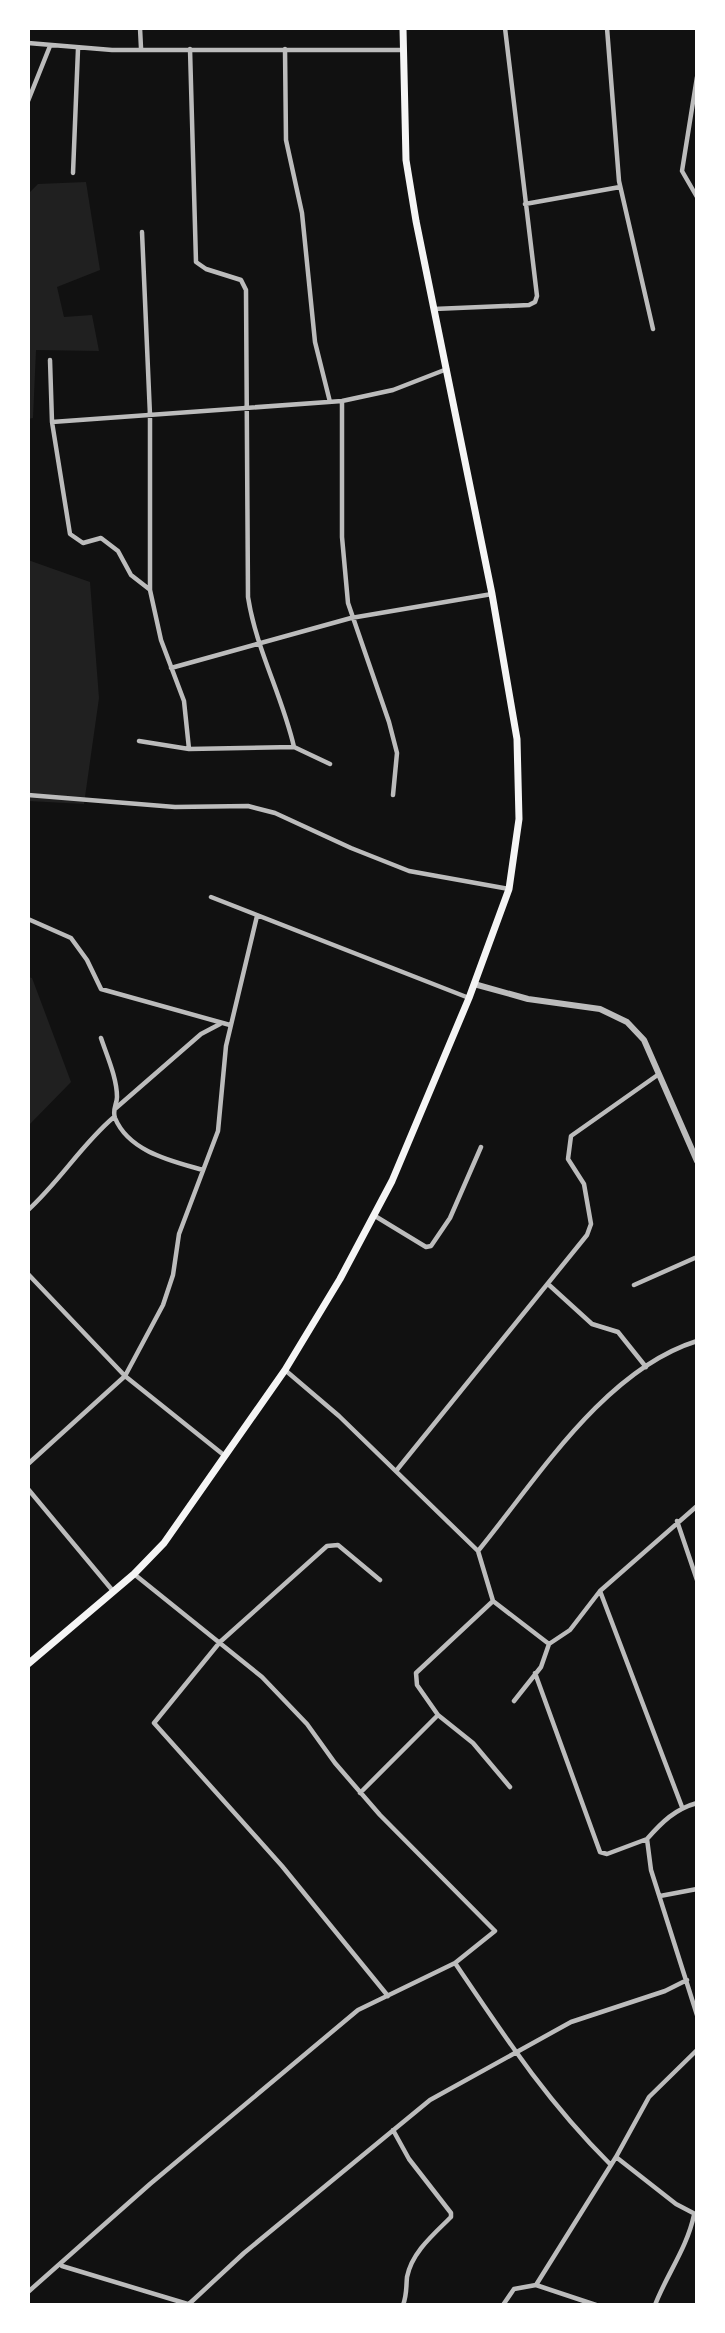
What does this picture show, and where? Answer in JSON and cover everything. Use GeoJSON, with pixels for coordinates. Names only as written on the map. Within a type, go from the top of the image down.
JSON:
{"type":"FeatureCollection","features":[{"type":"Feature","properties":{"kind":"main road"},"geometry":{"type":"LineString","coordinates":[[28,1664],[134,1574],[164,1543],[285,1370],[375,1216],[469,998],[509,888],[519,819],[517,739],[492,594],[406,160],[403,28]]}},
{"type":"Feature","properties":{"kind":"street"},"geometry":{"type":"LineString","coordinates":[[140,28],[141,48]]}},
{"type":"Feature","properties":{"kind":"street"},"geometry":{"type":"LineString","coordinates":[[434,309],[528,305],[535,302],[505,28]]}},
{"type":"Feature","properties":{"kind":"street"},"geometry":{"type":"LineString","coordinates":[[607,28],[620,187],[653,329]]}},
{"type":"Feature","properties":{"kind":"street"},"geometry":{"type":"LineString","coordinates":[[28,44],[78,49],[402,50]]}},
{"type":"Feature","properties":{"kind":"street"},"geometry":{"type":"LineString","coordinates":[[28,101],[50,46]]}},
{"type":"Feature","properties":{"kind":"street"},"geometry":{"type":"LineString","coordinates":[[73,173],[78,49]]}},
{"type":"Feature","properties":{"kind":"street"},"geometry":{"type":"LineString","coordinates":[[190,49],[196,262],[206,269],[244,283],[246,578],[251,619],[288,721],[294,747]]}},
{"type":"Feature","properties":{"kind":"street"},"geometry":{"type":"LineString","coordinates":[[285,49],[286,140],[302,212],[315,342],[330,402]]}},
{"type":"Feature","properties":{"kind":"street"},"geometry":{"type":"LineString","coordinates":[[697,77],[682,171],[697,197]]}},
{"type":"Feature","properties":{"kind":"street"},"geometry":{"type":"LineString","coordinates":[[525,204],[620,187]]}},
{"type":"Feature","properties":{"kind":"street"},"geometry":{"type":"LineString","coordinates":[[142,232],[150,415],[150,590],[161,640],[184,701],[189,749]]}},
{"type":"Feature","properties":{"kind":"street"},"geometry":{"type":"LineString","coordinates":[[50,360],[52,422],[69,534],[83,543],[101,538],[109,542],[131,575],[150,590]]}},
{"type":"Feature","properties":{"kind":"street"},"geometry":{"type":"LineString","coordinates":[[52,422],[342,401],[393,390],[448,369]]}},
{"type":"Feature","properties":{"kind":"street"},"geometry":{"type":"LineString","coordinates":[[342,401],[345,419],[342,537],[351,618],[390,722],[397,753],[393,795]]}},
{"type":"Feature","properties":{"kind":"street"},"geometry":{"type":"LineString","coordinates":[[171,668],[351,618],[492,594]]}},
{"type":"Feature","properties":{"kind":"street"},"geometry":{"type":"LineString","coordinates":[[139,741],[189,749],[294,747],[330,764]]}},
{"type":"Feature","properties":{"kind":"street"},"geometry":{"type":"LineString","coordinates":[[28,795],[176,807],[248,806],[275,813],[409,871],[509,888]]}},
{"type":"Feature","properties":{"kind":"street"},"geometry":{"type":"LineString","coordinates":[[211,897],[469,998]]}},
{"type":"Feature","properties":{"kind":"street"},"geometry":{"type":"LineString","coordinates":[[28,1464],[125,1376],[166,1296],[179,1234],[218,1131],[230,1025],[257,916]]}},
{"type":"Feature","properties":{"kind":"street"},"geometry":{"type":"LineString","coordinates":[[28,919],[71,938],[87,960],[102,989],[230,1025]]}},
{"type":"Feature","properties":{"kind":"street"},"geometry":{"type":"LineString","coordinates":[[474,984],[528,999],[614,1013],[644,1040],[697,1161]]}},
{"type":"Feature","properties":{"kind":"street"},"geometry":{"type":"LineString","coordinates":[[114,1109],[201,1034],[221,1023]]}},
{"type":"Feature","properties":{"kind":"street"},"geometry":{"type":"LineString","coordinates":[[101,1038],[117,1097],[114,1117],[129,1136],[147,1151],[203,1170]]}},
{"type":"Feature","properties":{"kind":"street"},"geometry":{"type":"LineString","coordinates":[[397,1471],[584,1240],[591,1224],[584,1184],[568,1159],[571,1136],[659,1074]]}},
{"type":"Feature","properties":{"kind":"street"},"geometry":{"type":"LineString","coordinates":[[28,1210],[80,1155],[89,1140],[114,1117]]}},
{"type":"Feature","properties":{"kind":"street"},"geometry":{"type":"LineString","coordinates":[[375,1216],[426,1247],[431,1246],[459,1200],[481,1147]]}},
{"type":"Feature","properties":{"kind":"street"},"geometry":{"type":"LineString","coordinates":[[634,1284],[697,1257]]}},
{"type":"Feature","properties":{"kind":"street"},"geometry":{"type":"LineString","coordinates":[[28,1274],[125,1376],[226,1457]]}},
{"type":"Feature","properties":{"kind":"street"},"geometry":{"type":"LineString","coordinates":[[548,1284],[592,1324],[618,1332],[646,1367]]}},
{"type":"Feature","properties":{"kind":"street"},"geometry":{"type":"LineString","coordinates":[[478,1551],[574,1431],[624,1383],[646,1367],[697,1342]]}},
{"type":"Feature","properties":{"kind":"street"},"geometry":{"type":"LineString","coordinates":[[285,1370],[397,1471],[478,1551],[493,1601],[549,1644]]}},
{"type":"Feature","properties":{"kind":"street"},"geometry":{"type":"LineString","coordinates":[[28,1489],[113,1591]]}},
{"type":"Feature","properties":{"kind":"street"},"geometry":{"type":"LineString","coordinates":[[514,1701],[545,1660],[549,1644],[570,1630],[600,1591],[697,1506]]}},
{"type":"Feature","properties":{"kind":"street"},"geometry":{"type":"LineString","coordinates":[[677,1521],[697,1580]]}},
{"type":"Feature","properties":{"kind":"street"},"geometry":{"type":"LineString","coordinates":[[380,1580],[333,1544],[220,1642],[154,1723],[282,1866],[388,1996]]}},
{"type":"Feature","properties":{"kind":"street"},"geometry":{"type":"LineString","coordinates":[[28,2292],[150,2184],[358,2010],[455,1963],[495,1931],[360,1793],[307,1724],[262,1676],[134,1574]]}},
{"type":"Feature","properties":{"kind":"street"},"geometry":{"type":"LineString","coordinates":[[600,1591],[682,1807]]}},
{"type":"Feature","properties":{"kind":"street"},"geometry":{"type":"LineString","coordinates":[[493,1601],[416,1673],[417,1685],[439,1715],[480,1750],[510,1787]]}},
{"type":"Feature","properties":{"kind":"street"},"geometry":{"type":"LineString","coordinates":[[535,1672],[600,1852],[607,1854],[647,1839],[682,1807],[697,1803]]}},
{"type":"Feature","properties":{"kind":"street"},"geometry":{"type":"LineString","coordinates":[[360,1793],[439,1715]]}},
{"type":"Feature","properties":{"kind":"street"},"geometry":{"type":"LineString","coordinates":[[647,1839],[651,1870],[697,2015]]}},
{"type":"Feature","properties":{"kind":"street"},"geometry":{"type":"LineString","coordinates":[[660,1896],[697,1889]]}},
{"type":"Feature","properties":{"kind":"street"},"geometry":{"type":"LineString","coordinates":[[455,1963],[514,2052],[566,2120],[610,2164]]}},
{"type":"Feature","properties":{"kind":"street"},"geometry":{"type":"LineString","coordinates":[[61,2265],[190,2305],[244,2253],[430,2100],[571,2021],[665,1992],[687,1980]]}},
{"type":"Feature","properties":{"kind":"street"},"geometry":{"type":"LineString","coordinates":[[536,2285],[610,2164],[617,2157],[649,2097],[697,2050]]}},
{"type":"Feature","properties":{"kind":"street"},"geometry":{"type":"LineString","coordinates":[[393,2130],[409,2159],[451,2213],[451,2217],[421,2247],[413,2262],[407,2276],[404,2305]]}},
{"type":"Feature","properties":{"kind":"street"},"geometry":{"type":"LineString","coordinates":[[617,2157],[695,2215],[689,2239],[666,2278],[655,2305]]}},
{"type":"Feature","properties":{"kind":"street"},"geometry":{"type":"LineString","coordinates":[[503,2305],[513,2289],[536,2285],[596,2305]]}},
{"type":"Feature","properties":{"kind":"shaded area"},"geometry":{"type":"Polygon","coordinates":[[[86,182],[100,270],[57,287],[64,317],[92,315],[99,351],[36,350],[33,418],[28,419],[28,194],[38,184],[86,182]]]}},
{"type":"Feature","properties":{"kind":"shaded area"},"geometry":{"type":"Polygon","coordinates":[[[28,560],[90,582],[99,698],[84,804],[28,801],[28,560]]]}},
{"type":"Feature","properties":{"kind":"shaded area"},"geometry":{"type":"Polygon","coordinates":[[[28,977],[32,978],[71,1082],[28,1126],[28,977]]]}}]}
